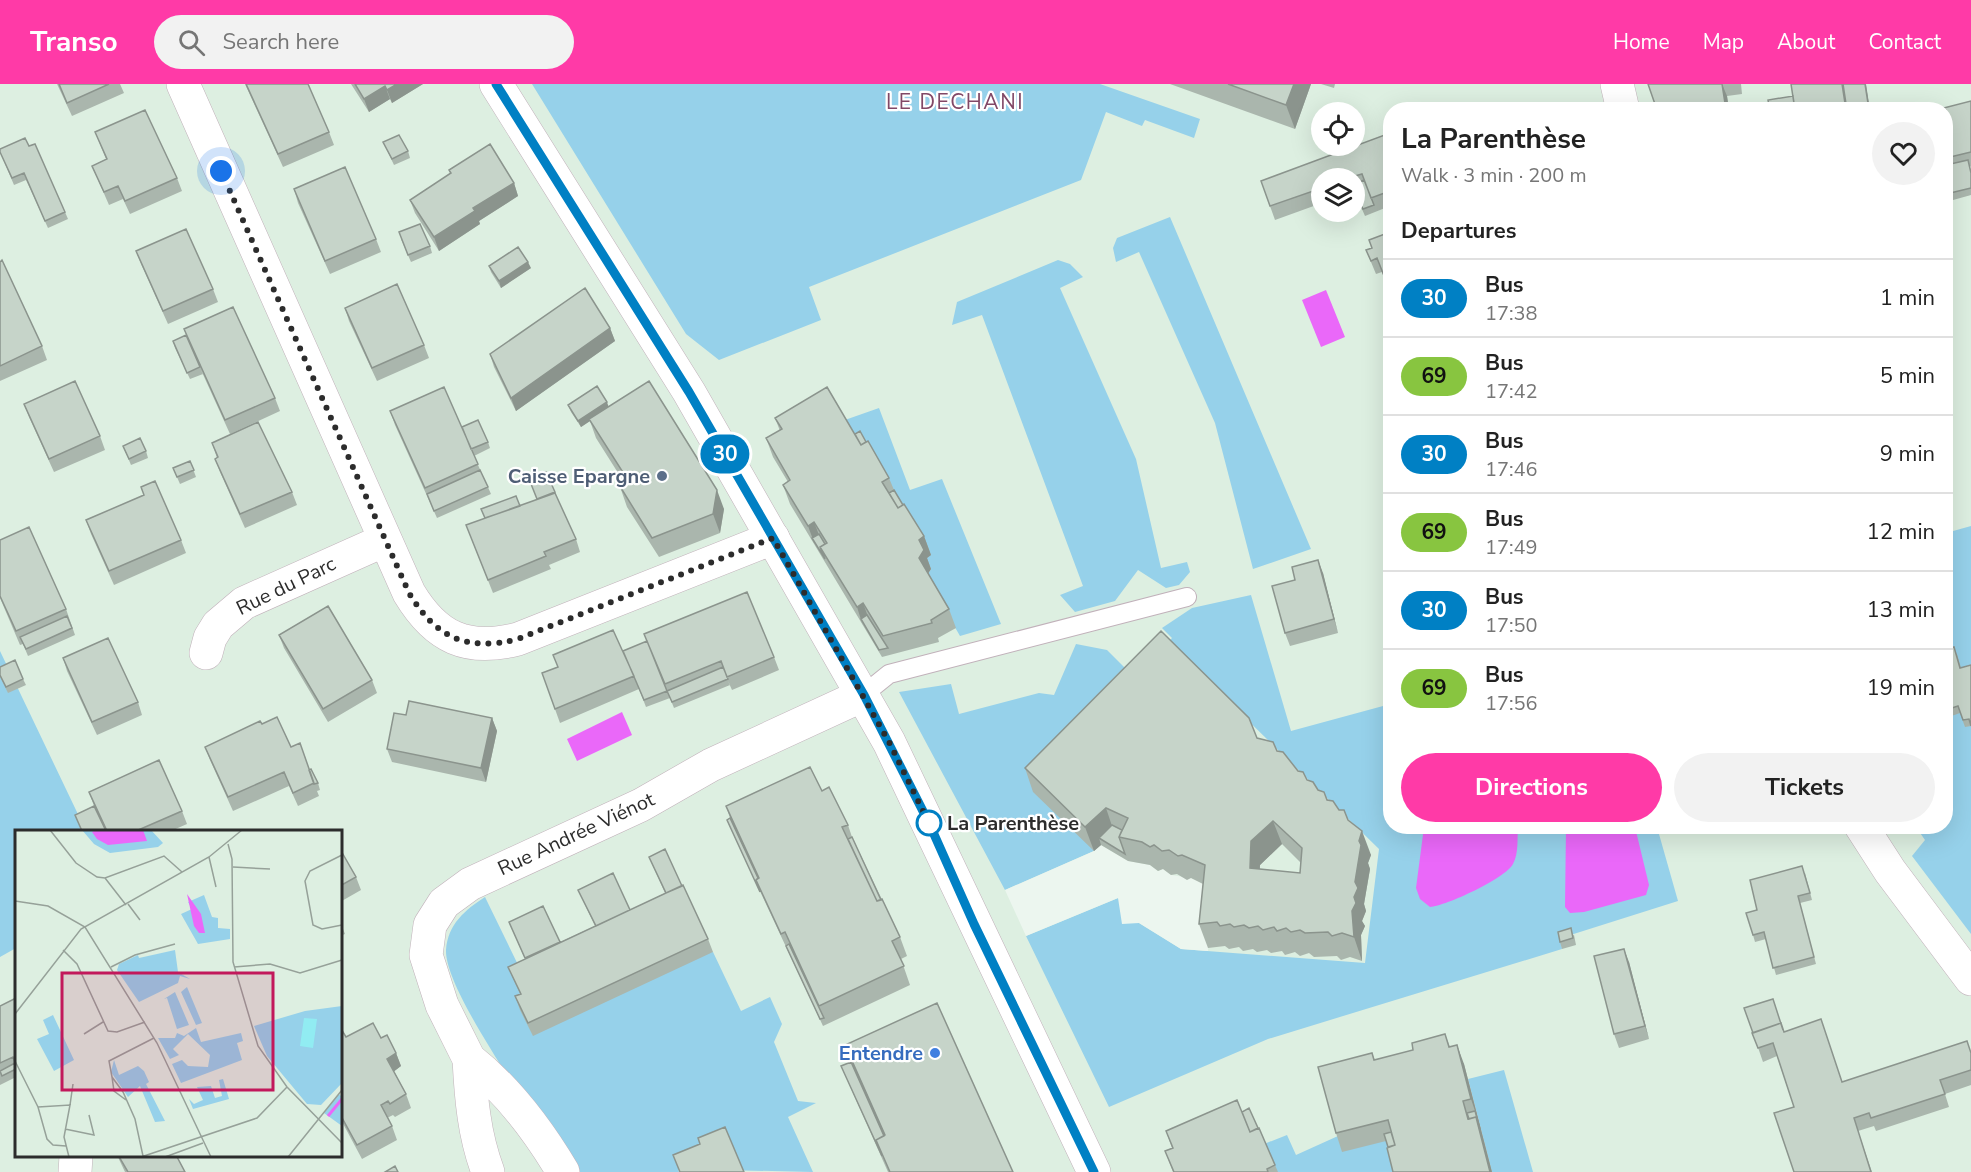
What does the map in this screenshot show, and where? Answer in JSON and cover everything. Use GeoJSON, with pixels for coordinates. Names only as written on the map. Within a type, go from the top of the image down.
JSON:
{"type":"FeatureCollection","features":[{"type":"Feature","properties":{"kind":"street"},"geometry":{"type":"LineString","coordinates":[[183,84],[409,593],[431,622],[447,635],[461,641],[492,644],[534,634],[773,538]]}},
{"type":"Feature","properties":{"kind":"street"},"geometry":{"type":"LineString","coordinates":[[496,84],[689,392],[864,695],[929,823],[974,924],[1094,1172]]}},
{"type":"Feature","properties":{"kind":"street"},"geometry":{"type":"LineString","coordinates":[[1617,84],[1621,102]]}},
{"type":"Feature","properties":{"kind":"street","name":"Rue du Parc"},"geometry":{"type":"LineString","coordinates":[[206,653],[210,638],[218,625],[244,603],[385,540]]}},
{"type":"Feature","properties":{"kind":"street","name":"Rue Andrée Viénot"},"geometry":{"type":"LineString","coordinates":[[563,1172],[544,1141],[508,1096],[469,1059],[441,1005],[426,955],[430,925],[444,903],[470,884],[641,804],[711,765],[864,695]]}},
{"type":"Feature","properties":{"kind":"street"},"geometry":{"type":"LineString","coordinates":[[1866,834],[1890,871],[1971,979]]}},
{"type":"Feature","properties":{"kind":"street","name":"Rue Andrée Viénot"},"geometry":{"type":"LineString","coordinates":[[469,1059],[471,1104],[480,1151],[488,1172]]}},
{"type":"Feature","properties":{"kind":"street"},"geometry":{"type":"LineString","coordinates":[[75,1172],[76,1157]]}},
{"type":"Feature","properties":{"kind":"lane"},"geometry":{"type":"LineString","coordinates":[[864,695],[889,674],[1187,597]]}},
{"type":"Feature","properties":{"kind":"shaded area"},"geometry":{"type":"Polygon","coordinates":[[[532,84],[1100,84],[1200,119],[1194,138],[1145,120],[1142,126],[1106,112],[1081,180],[809,287],[821,320],[719,360],[686,334],[532,84]]]}},
{"type":"Feature","properties":{"kind":"shaded area"},"geometry":{"type":"Polygon","coordinates":[[[1170,217],[1311,549],[1253,569],[1215,423],[1139,252],[1116,262],[1113,248],[1117,238],[1170,217]]]}},
{"type":"Feature","properties":{"kind":"shaded area"},"geometry":{"type":"Polygon","coordinates":[[[1058,260],[1070,264],[1083,277],[1060,288],[1136,459],[1161,568],[1187,562],[1190,572],[1179,585],[1166,588],[1138,570],[1115,601],[1075,612],[1060,595],[1083,586],[982,315],[952,325],[957,302],[1058,260]]]}},
{"type":"Feature","properties":{"kind":"shaded area"},"geometry":{"type":"Polygon","coordinates":[[[1326,290],[1345,337],[1321,347],[1302,300],[1326,290]]]}},
{"type":"Feature","properties":{"kind":"shaded area"},"geometry":{"type":"Polygon","coordinates":[[[879,408],[910,490],[942,479],[1001,624],[960,636],[926,577],[931,569],[926,559],[930,554],[842,421],[879,408]]]}},
{"type":"Feature","properties":{"kind":"shaded area"},"geometry":{"type":"Polygon","coordinates":[[[1971,526],[1971,934],[1912,856],[1925,840],[1921,834],[1953,834],[1953,531],[1971,526]]]}},
{"type":"Feature","properties":{"kind":"shaded area"},"geometry":{"type":"Polygon","coordinates":[[[1251,595],[1291,731],[1383,706],[1383,834],[1659,834],[1678,901],[1561,938],[1562,949],[1268,1039],[1109,1107],[1026,936],[1118,898],[1139,923],[1181,949],[1365,963],[1379,849],[1176,650],[1094,851],[1005,890],[899,692],[951,684],[959,714],[1039,693],[1054,695],[1076,644],[1107,650],[1134,677],[1172,638],[1162,628],[1192,608],[1251,595]]]}},
{"type":"Feature","properties":{"kind":"shaded area"},"geometry":{"type":"Polygon","coordinates":[[[0,651],[86,830],[15,830],[15,949],[0,957],[0,651]]]}},
{"type":"Feature","properties":{"kind":"shaded area"},"geometry":{"type":"Polygon","coordinates":[[[622,712],[632,735],[577,761],[567,739],[622,712]]]}},
{"type":"Feature","properties":{"kind":"shaded area"},"geometry":{"type":"Polygon","coordinates":[[[1423,834],[1518,834],[1513,864],[1508,870],[1475,890],[1449,902],[1430,907],[1420,899],[1416,888],[1423,834]]]}},
{"type":"Feature","properties":{"kind":"shaded area"},"geometry":{"type":"Polygon","coordinates":[[[1566,834],[1637,834],[1649,885],[1646,895],[1584,912],[1570,913],[1565,907],[1566,834]]]}},
{"type":"Feature","properties":{"kind":"shaded area"},"geometry":{"type":"Polygon","coordinates":[[[1101,845],[1128,861],[1150,865],[1158,871],[1163,869],[1171,875],[1191,878],[1213,888],[1208,951],[1181,949],[1139,923],[1122,924],[1118,898],[1026,936],[1005,890],[1094,851],[1101,845]]]}},
{"type":"Feature","properties":{"kind":"shaded area"},"geometry":{"type":"Polygon","coordinates":[[[485,897],[523,975],[713,952],[741,1011],[770,997],[782,1024],[774,1042],[798,1101],[816,1103],[788,1117],[813,1172],[678,1169],[679,1172],[572,1172],[478,1028],[450,970],[446,950],[450,933],[464,913],[485,897]]]}},
{"type":"Feature","properties":{"kind":"shaded area"},"geometry":{"type":"Polygon","coordinates":[[[1504,1070],[1533,1172],[1492,1172],[1468,1079],[1504,1070]]]}},
{"type":"Feature","properties":{"kind":"shaded area"},"geometry":{"type":"Polygon","coordinates":[[[1287,1135],[1296,1155],[1338,1136],[1387,1141],[1395,1172],[1277,1172],[1264,1144],[1287,1135]]]}},
{"type":"Feature","properties":{"kind":"building"},"geometry":{"type":"Polygon","coordinates":[[[59,84],[109,84],[67,103],[59,84]]]}},
{"type":"Feature","properties":{"kind":"building"},"geometry":{"type":"Polygon","coordinates":[[[246,84],[308,84],[329,132],[278,154],[246,84]]]}},
{"type":"Feature","properties":{"kind":"building"},"geometry":{"type":"Polygon","coordinates":[[[355,84],[397,84],[387,90],[385,86],[364,99],[355,84]]]}},
{"type":"Feature","properties":{"kind":"building"},"geometry":{"type":"Polygon","coordinates":[[[1228,84],[1294,84],[1286,105],[1228,84]]]}},
{"type":"Feature","properties":{"kind":"building"},"geometry":{"type":"Polygon","coordinates":[[[1648,84],[1722,84],[1725,102],[1654,102],[1648,84]]]}},
{"type":"Feature","properties":{"kind":"building"},"geometry":{"type":"Polygon","coordinates":[[[1791,84],[1842,84],[1845,102],[1794,102],[1791,84]]]}},
{"type":"Feature","properties":{"kind":"building"},"geometry":{"type":"Polygon","coordinates":[[[1843,84],[1865,84],[1868,102],[1846,102],[1843,84]]]}},
{"type":"Feature","properties":{"kind":"building"},"geometry":{"type":"Polygon","coordinates":[[[1793,96],[1794,102],[1768,102],[1768,100],[1793,96]]]}},
{"type":"Feature","properties":{"kind":"building"},"geometry":{"type":"Polygon","coordinates":[[[1971,101],[1971,152],[1953,156],[1953,106],[1971,101]]]}},
{"type":"Feature","properties":{"kind":"building"},"geometry":{"type":"Polygon","coordinates":[[[145,110],[177,178],[125,201],[118,186],[104,192],[92,166],[107,159],[95,132],[145,110]]]}},
{"type":"Feature","properties":{"kind":"building"},"geometry":{"type":"Polygon","coordinates":[[[399,135],[408,151],[392,159],[383,142],[399,135]]]}},
{"type":"Feature","properties":{"kind":"building"},"geometry":{"type":"Polygon","coordinates":[[[1383,136],[1383,194],[1371,198],[1365,182],[1365,168],[1311,168],[1311,192],[1270,206],[1261,181],[1328,156],[1365,156],[1365,142],[1383,136]]]}},
{"type":"Feature","properties":{"kind":"building"},"geometry":{"type":"Polygon","coordinates":[[[25,138],[29,146],[35,144],[65,212],[45,221],[24,173],[12,178],[0,152],[0,149],[25,138]]]}},
{"type":"Feature","properties":{"kind":"building"},"geometry":{"type":"Polygon","coordinates":[[[490,144],[514,183],[473,208],[475,211],[434,237],[410,200],[451,173],[449,170],[490,144]]]}},
{"type":"Feature","properties":{"kind":"building"},"geometry":{"type":"Polygon","coordinates":[[[1968,160],[1971,188],[1953,192],[1953,163],[1968,160]]]}},
{"type":"Feature","properties":{"kind":"building"},"geometry":{"type":"Polygon","coordinates":[[[345,167],[376,239],[325,261],[294,189],[345,167]]]}},
{"type":"Feature","properties":{"kind":"building"},"geometry":{"type":"Polygon","coordinates":[[[1365,182],[1374,205],[1365,208],[1365,182]]]}},
{"type":"Feature","properties":{"kind":"building"},"geometry":{"type":"Polygon","coordinates":[[[420,224],[430,246],[408,255],[399,232],[420,224]]]}},
{"type":"Feature","properties":{"kind":"building"},"geometry":{"type":"Polygon","coordinates":[[[186,229],[213,289],[163,311],[136,251],[186,229]]]}},
{"type":"Feature","properties":{"kind":"building"},"geometry":{"type":"Polygon","coordinates":[[[1383,235],[1383,273],[1377,258],[1371,261],[1366,250],[1372,248],[1369,240],[1383,235]]]}},
{"type":"Feature","properties":{"kind":"building"},"geometry":{"type":"Polygon","coordinates":[[[518,247],[528,262],[499,281],[489,266],[518,247]]]}},
{"type":"Feature","properties":{"kind":"building"},"geometry":{"type":"Polygon","coordinates":[[[2,260],[42,346],[0,366],[0,262],[2,260]]]}},
{"type":"Feature","properties":{"kind":"building"},"geometry":{"type":"Polygon","coordinates":[[[397,284],[424,345],[372,368],[345,308],[397,284]]]}},
{"type":"Feature","properties":{"kind":"building"},"geometry":{"type":"Polygon","coordinates":[[[585,288],[610,328],[511,398],[490,354],[585,288]]]}},
{"type":"Feature","properties":{"kind":"building"},"geometry":{"type":"Polygon","coordinates":[[[233,307],[275,398],[225,420],[184,329],[233,307]]]}},
{"type":"Feature","properties":{"kind":"building"},"geometry":{"type":"Polygon","coordinates":[[[186,335],[200,367],[187,373],[173,341],[186,335]]]}},
{"type":"Feature","properties":{"kind":"building"},"geometry":{"type":"Polygon","coordinates":[[[75,381],[100,436],[49,459],[24,404],[75,381]]]}},
{"type":"Feature","properties":{"kind":"building","name":"Caisse Epargne"},"geometry":{"type":"Polygon","coordinates":[[[649,381],[717,490],[713,514],[652,538],[621,488],[617,478],[624,474],[589,419],[649,381]]]}},
{"type":"Feature","properties":{"kind":"building"},"geometry":{"type":"Polygon","coordinates":[[[597,386],[607,402],[578,421],[568,405],[597,386]]]}},
{"type":"Feature","properties":{"kind":"building"},"geometry":{"type":"Polygon","coordinates":[[[444,387],[478,464],[425,488],[390,411],[444,387]]]}},
{"type":"Feature","properties":{"kind":"building"},"geometry":{"type":"Polygon","coordinates":[[[827,387],[861,445],[868,441],[889,478],[882,482],[898,508],[904,504],[924,536],[919,540],[924,550],[919,558],[949,609],[931,620],[932,623],[883,636],[863,603],[857,607],[820,547],[827,543],[814,522],[808,526],[783,485],[790,480],[766,438],[782,429],[775,418],[827,387]]]}},
{"type":"Feature","properties":{"kind":"building"},"geometry":{"type":"Polygon","coordinates":[[[478,420],[488,442],[471,449],[462,427],[478,420]]]}},
{"type":"Feature","properties":{"kind":"building"},"geometry":{"type":"Polygon","coordinates":[[[258,422],[292,492],[240,514],[215,459],[218,457],[212,443],[258,422]]]}},
{"type":"Feature","properties":{"kind":"building"},"geometry":{"type":"Polygon","coordinates":[[[860,431],[866,442],[861,445],[855,434],[860,431]]]}},
{"type":"Feature","properties":{"kind":"building"},"geometry":{"type":"Polygon","coordinates":[[[140,438],[146,451],[129,459],[123,446],[140,438]]]}},
{"type":"Feature","properties":{"kind":"building"},"geometry":{"type":"Polygon","coordinates":[[[190,461],[194,470],[177,477],[173,468],[190,461]]]}},
{"type":"Feature","properties":{"kind":"building"},"geometry":{"type":"Polygon","coordinates":[[[480,470],[488,487],[434,511],[427,494],[480,470]]]}},
{"type":"Feature","properties":{"kind":"building"},"geometry":{"type":"Polygon","coordinates":[[[546,472],[555,492],[537,499],[529,479],[546,472]]]}},
{"type":"Feature","properties":{"kind":"building"},"geometry":{"type":"Polygon","coordinates":[[[155,481],[181,540],[109,571],[86,520],[144,495],[141,487],[155,481]]]}},
{"type":"Feature","properties":{"kind":"building"},"geometry":{"type":"Polygon","coordinates":[[[894,490],[903,505],[898,508],[889,493],[894,490]]]}},
{"type":"Feature","properties":{"kind":"building"},"geometry":{"type":"Polygon","coordinates":[[[555,493],[576,539],[544,552],[546,556],[488,580],[466,525],[555,493]]]}},
{"type":"Feature","properties":{"kind":"building"},"geometry":{"type":"Polygon","coordinates":[[[516,496],[520,506],[485,518],[481,509],[516,496]]]}},
{"type":"Feature","properties":{"kind":"building"},"geometry":{"type":"Polygon","coordinates":[[[29,527],[66,609],[16,631],[0,596],[0,540],[29,527]]]}},
{"type":"Feature","properties":{"kind":"building"},"geometry":{"type":"Polygon","coordinates":[[[819,534],[825,544],[820,547],[825,559],[812,538],[819,534]]]}},
{"type":"Feature","properties":{"kind":"building"},"geometry":{"type":"Polygon","coordinates":[[[1318,560],[1334,619],[1285,633],[1272,586],[1295,580],[1292,567],[1318,560]]]}},
{"type":"Feature","properties":{"kind":"building"},"geometry":{"type":"Polygon","coordinates":[[[747,592],[774,657],[727,677],[721,661],[665,684],[644,634],[747,592]]]}},
{"type":"Feature","properties":{"kind":"building"},"geometry":{"type":"Polygon","coordinates":[[[328,606],[372,680],[323,709],[279,635],[328,606]]]}},
{"type":"Feature","properties":{"kind":"building"},"geometry":{"type":"Polygon","coordinates":[[[867,615],[888,648],[879,650],[861,619],[867,615]]]}},
{"type":"Feature","properties":{"kind":"building"},"geometry":{"type":"Polygon","coordinates":[[[67,616],[72,628],[26,649],[20,637],[67,616]]]}},
{"type":"Feature","properties":{"kind":"building"},"geometry":{"type":"Polygon","coordinates":[[[613,630],[634,676],[555,709],[542,673],[558,667],[553,655],[613,630]]]}},
{"type":"Feature","properties":{"kind":"building","name":"La Parenthèse"},"geometry":{"type":"Polygon","coordinates":[[[1161,631],[1249,718],[1257,738],[1273,742],[1277,751],[1283,752],[1298,771],[1303,772],[1307,780],[1313,782],[1318,790],[1324,792],[1327,800],[1333,801],[1339,810],[1344,810],[1348,820],[1362,831],[1355,882],[1358,888],[1354,897],[1356,903],[1352,911],[1354,937],[1342,933],[1332,936],[1328,932],[1305,933],[1300,930],[1291,932],[1286,928],[1277,931],[1274,927],[1263,930],[1258,926],[1234,927],[1230,924],[1220,926],[1217,922],[1199,924],[1205,865],[1182,855],[1178,856],[1169,850],[1162,851],[1154,845],[1150,847],[1142,842],[1119,837],[1128,818],[1106,808],[1085,827],[1025,768],[1161,631]],[[1273,821],[1251,841],[1250,868],[1300,873],[1302,848],[1273,821]]]}},
{"type":"Feature","properties":{"kind":"building"},"geometry":{"type":"Polygon","coordinates":[[[108,638],[138,702],[92,722],[63,658],[108,638]]]}},
{"type":"Feature","properties":{"kind":"building"},"geometry":{"type":"Polygon","coordinates":[[[647,641],[667,691],[644,700],[623,651],[647,641]]]}},
{"type":"Feature","properties":{"kind":"building"},"geometry":{"type":"Polygon","coordinates":[[[1953,647],[1960,668],[1971,665],[1971,726],[1969,719],[1963,720],[1958,706],[1953,708],[1953,647]]]}},
{"type":"Feature","properties":{"kind":"building"},"geometry":{"type":"Polygon","coordinates":[[[15,660],[23,679],[6,687],[0,675],[0,667],[15,660]]]}},
{"type":"Feature","properties":{"kind":"building"},"geometry":{"type":"Polygon","coordinates":[[[723,667],[728,679],[672,702],[667,691],[723,667]]]}},
{"type":"Feature","properties":{"kind":"building"},"geometry":{"type":"Polygon","coordinates":[[[409,701],[492,718],[481,768],[387,749],[394,713],[406,715],[409,701]]]}},
{"type":"Feature","properties":{"kind":"building"},"geometry":{"type":"Polygon","coordinates":[[[277,717],[291,747],[300,743],[314,783],[293,793],[284,772],[228,797],[205,747],[260,721],[262,724],[277,717]]]}},
{"type":"Feature","properties":{"kind":"building"},"geometry":{"type":"Polygon","coordinates":[[[159,760],[182,811],[138,830],[107,830],[89,792],[159,760]]]}},
{"type":"Feature","properties":{"kind":"building"},"geometry":{"type":"Polygon","coordinates":[[[810,767],[822,791],[829,787],[848,825],[842,827],[877,901],[882,899],[900,937],[892,941],[904,966],[819,1006],[785,932],[781,934],[756,880],[759,878],[726,806],[810,767]]]}},
{"type":"Feature","properties":{"kind":"building"},"geometry":{"type":"Polygon","coordinates":[[[311,769],[318,783],[314,784],[309,770],[311,769]]]}},
{"type":"Feature","properties":{"kind":"building"},"geometry":{"type":"Polygon","coordinates":[[[94,806],[106,830],[82,830],[75,815],[94,806]]]}},
{"type":"Feature","properties":{"kind":"building"},"geometry":{"type":"Polygon","coordinates":[[[730,818],[758,878],[756,880],[760,892],[727,820],[730,818]]]}},
{"type":"Feature","properties":{"kind":"building"},"geometry":{"type":"Polygon","coordinates":[[[1112,825],[1122,830],[1119,837],[1125,854],[1099,838],[1112,825]]]}},
{"type":"Feature","properties":{"kind":"building"},"geometry":{"type":"Polygon","coordinates":[[[852,837],[881,900],[877,901],[848,839],[852,837]]]}},
{"type":"Feature","properties":{"kind":"building"},"geometry":{"type":"Polygon","coordinates":[[[665,849],[682,886],[666,893],[649,857],[665,849]]]}},
{"type":"Feature","properties":{"kind":"building"},"geometry":{"type":"Polygon","coordinates":[[[342,852],[356,877],[342,885],[342,852]]]}},
{"type":"Feature","properties":{"kind":"building"},"geometry":{"type":"Polygon","coordinates":[[[1802,866],[1810,893],[1798,896],[1814,957],[1773,968],[1764,932],[1753,935],[1746,913],[1757,910],[1750,880],[1802,866]]]}},
{"type":"Feature","properties":{"kind":"building"},"geometry":{"type":"Polygon","coordinates":[[[613,873],[630,910],[596,926],[578,890],[613,873]]]}},
{"type":"Feature","properties":{"kind":"building"},"geometry":{"type":"Polygon","coordinates":[[[683,885],[708,939],[528,1023],[515,996],[521,994],[508,967],[683,885]]]}},
{"type":"Feature","properties":{"kind":"building"},"geometry":{"type":"Polygon","coordinates":[[[543,906],[560,942],[525,958],[509,922],[543,906]]]}},
{"type":"Feature","properties":{"kind":"building"},"geometry":{"type":"Polygon","coordinates":[[[1571,928],[1573,938],[1560,942],[1558,932],[1571,928]]]}},
{"type":"Feature","properties":{"kind":"building"},"geometry":{"type":"Polygon","coordinates":[[[789,944],[824,1018],[820,1019],[786,946],[789,944]]]}},
{"type":"Feature","properties":{"kind":"building"},"geometry":{"type":"Polygon","coordinates":[[[1624,949],[1645,1026],[1614,1034],[1594,956],[1624,949]]]}},
{"type":"Feature","properties":{"kind":"building"},"geometry":{"type":"Polygon","coordinates":[[[15,998],[15,1062],[13,1057],[0,1063],[0,1006],[15,998]]]}},
{"type":"Feature","properties":{"kind":"building"},"geometry":{"type":"Polygon","coordinates":[[[1773,999],[1781,1023],[1753,1033],[1744,1008],[1773,999]]]}},
{"type":"Feature","properties":{"kind":"building"},"geometry":{"type":"Polygon","coordinates":[[[937,1003],[1013,1172],[890,1172],[876,1140],[885,1135],[845,1045],[937,1003]]]}},
{"type":"Feature","properties":{"kind":"building"},"geometry":{"type":"Polygon","coordinates":[[[1821,1019],[1842,1082],[1967,1041],[1971,1053],[1971,1070],[1940,1080],[1945,1094],[1871,1118],[1869,1113],[1854,1118],[1871,1172],[1794,1172],[1774,1113],[1794,1107],[1773,1043],[1758,1048],[1752,1033],[1781,1023],[1784,1032],[1821,1019]]]}},
{"type":"Feature","properties":{"kind":"building"},"geometry":{"type":"Polygon","coordinates":[[[373,1023],[381,1038],[387,1035],[396,1053],[387,1059],[406,1094],[390,1104],[388,1101],[381,1105],[392,1126],[357,1145],[342,1118],[342,1030],[346,1037],[373,1023]]]}},
{"type":"Feature","properties":{"kind":"building"},"geometry":{"type":"Polygon","coordinates":[[[1445,1034],[1449,1047],[1457,1045],[1471,1099],[1463,1101],[1468,1119],[1476,1117],[1490,1172],[1393,1172],[1387,1148],[1395,1145],[1388,1120],[1336,1133],[1318,1067],[1372,1053],[1374,1060],[1413,1050],[1412,1043],[1445,1034]]]}},
{"type":"Feature","properties":{"kind":"building"},"geometry":{"type":"Polygon","coordinates":[[[851,1062],[884,1136],[876,1140],[882,1156],[841,1066],[851,1062]]]}},
{"type":"Feature","properties":{"kind":"building"},"geometry":{"type":"Polygon","coordinates":[[[15,1063],[15,1070],[2,1076],[0,1071],[15,1063]]]}},
{"type":"Feature","properties":{"kind":"building"},"geometry":{"type":"Polygon","coordinates":[[[1237,1100],[1250,1132],[1259,1128],[1275,1165],[1267,1169],[1268,1172],[1174,1172],[1165,1151],[1173,1148],[1166,1131],[1237,1100]]]}},
{"type":"Feature","properties":{"kind":"building"},"geometry":{"type":"Polygon","coordinates":[[[1249,1108],[1258,1128],[1250,1132],[1242,1112],[1249,1108]]]}},
{"type":"Feature","properties":{"kind":"building"},"geometry":{"type":"Polygon","coordinates":[[[1475,1111],[1480,1129],[1476,1117],[1469,1119],[1467,1113],[1475,1111]]]}},
{"type":"Feature","properties":{"kind":"building"},"geometry":{"type":"Polygon","coordinates":[[[725,1127],[744,1172],[680,1172],[673,1155],[700,1144],[698,1138],[725,1127]]]}},
{"type":"Feature","properties":{"kind":"building"},"geometry":{"type":"Polygon","coordinates":[[[1391,1132],[1395,1145],[1388,1147],[1384,1134],[1391,1132]]]}},
{"type":"Feature","properties":{"kind":"building"},"geometry":{"type":"Polygon","coordinates":[[[119,1157],[177,1157],[185,1172],[128,1172],[119,1157]]]}},
{"type":"Feature","properties":{"kind":"building"},"geometry":{"type":"Polygon","coordinates":[[[395,1166],[398,1172],[385,1172],[395,1166]]]}},
{"type":"Feature","properties":{"kind":"bus line","name":"30"},"geometry":{"type":"LineString","coordinates":[[496,84],[689,392],[864,695],[929,823],[974,924],[1094,1172]]}},
{"type":"Feature","properties":{"kind":"place","name":"Caisse Epargne"},"geometry":{"type":"Point","coordinates":[662,476]}},
{"type":"Feature","properties":{"kind":"place","name":"La Parenthèse"},"geometry":{"type":"Point","coordinates":[929,823]}},
{"type":"Feature","properties":{"kind":"place","name":"Entendre"},"geometry":{"type":"Point","coordinates":[935,1053]}},
{"type":"Feature","properties":{"kind":"district","name":"LE DECHANI"},"geometry":{"type":"Point","coordinates":[955,102]}},
{"type":"Feature","properties":{"kind":"route"},"geometry":{"type":"LineString","coordinates":[[221,171],[409,593],[431,622],[447,635],[461,641],[479,644],[504,643],[534,634],[773,538],[864,695],[929,823]]}}]}
